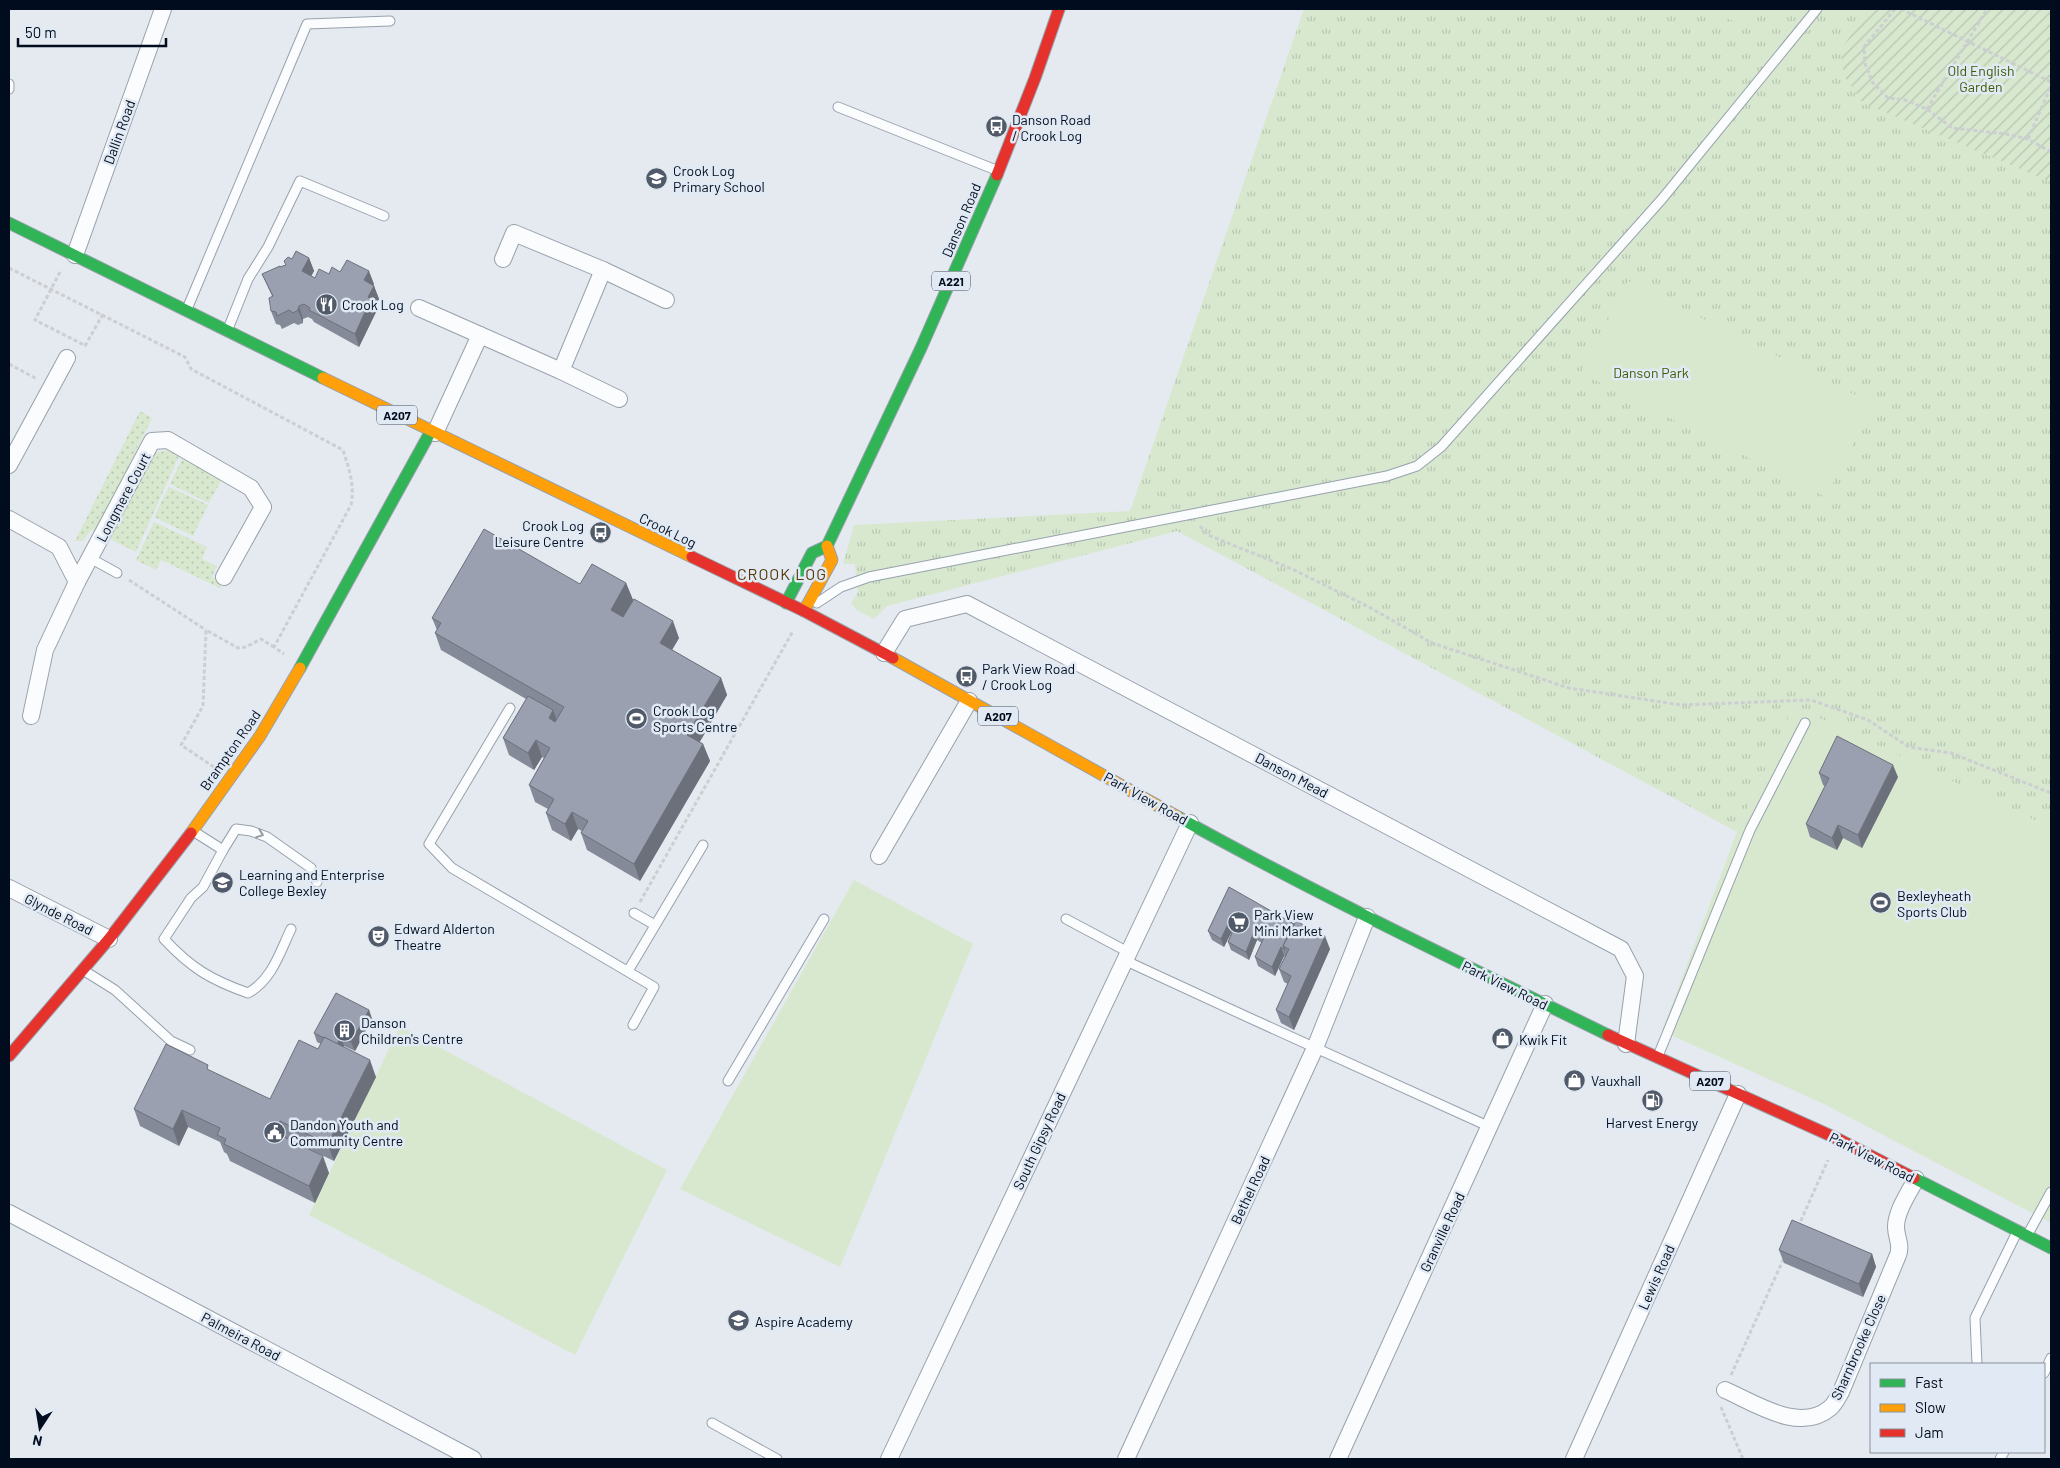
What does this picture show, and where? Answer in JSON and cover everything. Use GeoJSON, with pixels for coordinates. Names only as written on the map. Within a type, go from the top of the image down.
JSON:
{"type":"FeatureCollection","features":[{"type":"Feature","properties":{"kind":"main road","name":"Danson Road"},"geometry":{"type":"LineString","coordinates":[[786,602],[812,553],[828,546],[919,356],[999,171],[1033,85],[1060,9]]}},
{"type":"Feature","properties":{"kind":"main road","name":"Crook Log"},"geometry":{"type":"LineString","coordinates":[[9,223],[186,312],[804,611]]}},
{"type":"Feature","properties":{"kind":"main road","name":"Brampton Road"},"geometry":{"type":"LineString","coordinates":[[9,1056],[109,939],[192,831],[260,736],[433,432]]}},
{"type":"Feature","properties":{"kind":"main road","name":"Danson Road"},"geometry":{"type":"LineString","coordinates":[[804,611],[832,560],[828,546]]}},
{"type":"Feature","properties":{"kind":"main road","name":"Park View Road"},"geometry":{"type":"LineString","coordinates":[[804,611],[884,653],[1235,849],[1367,917],[1626,1044],[1838,1139],[2051,1248]]}},
{"type":"Feature","properties":{"kind":"street","name":"Dallin Road"},"geometry":{"type":"LineString","coordinates":[[75,255],[163,9]]}},
{"type":"Feature","properties":{"kind":"street"},"geometry":{"type":"LineString","coordinates":[[503,259],[514,233],[603,270],[666,300]]}},
{"type":"Feature","properties":{"kind":"street"},"geometry":{"type":"LineString","coordinates":[[561,371],[603,270]]}},
{"type":"Feature","properties":{"kind":"street"},"geometry":{"type":"LineString","coordinates":[[419,308],[619,399]]}},
{"type":"Feature","properties":{"kind":"street"},"geometry":{"type":"LineString","coordinates":[[433,432],[480,335]]}},
{"type":"Feature","properties":{"kind":"street"},"geometry":{"type":"LineString","coordinates":[[9,465],[67,358]]}},
{"type":"Feature","properties":{"kind":"street","name":"Longmere Court"},"geometry":{"type":"LineString","coordinates":[[31,716],[45,650],[77,582],[152,441],[168,440],[250,488],[263,507],[224,577]]}},
{"type":"Feature","properties":{"kind":"street"},"geometry":{"type":"LineString","coordinates":[[9,519],[59,547],[77,582]]}},
{"type":"Feature","properties":{"kind":"street","name":"Danson Mead"},"geometry":{"type":"LineString","coordinates":[[884,653],[905,619],[967,604],[1621,949],[1635,976],[1626,1044]]}},
{"type":"Feature","properties":{"kind":"street"},"geometry":{"type":"LineString","coordinates":[[879,856],[969,700]]}},
{"type":"Feature","properties":{"kind":"street","name":"South Gipsy Road"},"geometry":{"type":"LineString","coordinates":[[889,1459],[1190,823]]}},
{"type":"Feature","properties":{"kind":"street","name":"Glynde Road"},"geometry":{"type":"LineString","coordinates":[[9,888],[109,939]]}},
{"type":"Feature","properties":{"kind":"street","name":"Bethel Road"},"geometry":{"type":"LineString","coordinates":[[1126,1459],[1314,1048],[1367,917]]}},
{"type":"Feature","properties":{"kind":"street","name":"Granville Road"},"geometry":{"type":"LineString","coordinates":[[1338,1459],[1545,1004]]}},
{"type":"Feature","properties":{"kind":"street","name":"Lewis Road"},"geometry":{"type":"LineString","coordinates":[[1574,1459],[1738,1094]]}},
{"type":"Feature","properties":{"kind":"street","name":"Sharnbrooke Close"},"geometry":{"type":"LineString","coordinates":[[1724,1390],[1791,1418],[1804,1420],[1816,1416],[1831,1407],[1841,1392],[1898,1255],[1900,1248],[1896,1229],[1898,1215],[1916,1179]]}},
{"type":"Feature","properties":{"kind":"street","name":"Palmeira Road"},"geometry":{"type":"LineString","coordinates":[[9,1213],[473,1459]]}},
{"type":"Feature","properties":{"kind":"lane"},"geometry":{"type":"LineString","coordinates":[[804,611],[841,587],[869,576],[1387,476],[1417,466],[1441,447],[1662,199],[1817,9]]}},
{"type":"Feature","properties":{"kind":"lane"},"geometry":{"type":"LineString","coordinates":[[186,312],[307,24],[390,21]]}},
{"type":"Feature","properties":{"kind":"lane"},"geometry":{"type":"LineString","coordinates":[[9,84],[9,89]]}},
{"type":"Feature","properties":{"kind":"lane"},"geometry":{"type":"LineString","coordinates":[[838,107],[999,171]]}},
{"type":"Feature","properties":{"kind":"lane"},"geometry":{"type":"LineString","coordinates":[[227,332],[248,279],[268,247],[300,181],[384,216]]}},
{"type":"Feature","properties":{"kind":"lane"},"geometry":{"type":"LineString","coordinates":[[90,558],[118,573]]}},
{"type":"Feature","properties":{"kind":"lane"},"geometry":{"type":"LineString","coordinates":[[510,708],[429,844],[452,868],[654,987],[633,1025]]}},
{"type":"Feature","properties":{"kind":"lane"},"geometry":{"type":"LineString","coordinates":[[1658,1058],[1750,830],[1805,723]]}},
{"type":"Feature","properties":{"kind":"lane"},"geometry":{"type":"LineString","coordinates":[[292,929],[267,978],[258,988],[248,993],[224,985],[192,966],[164,938],[191,898],[203,887],[236,829],[251,831],[267,837],[311,868],[317,882]]}},
{"type":"Feature","properties":{"kind":"lane"},"geometry":{"type":"LineString","coordinates":[[192,831],[223,850]]}},
{"type":"Feature","properties":{"kind":"lane"},"geometry":{"type":"LineString","coordinates":[[628,971],[703,845]]}},
{"type":"Feature","properties":{"kind":"lane"},"geometry":{"type":"LineString","coordinates":[[634,913],[655,925]]}},
{"type":"Feature","properties":{"kind":"lane"},"geometry":{"type":"LineString","coordinates":[[728,1082],[824,919]]}},
{"type":"Feature","properties":{"kind":"lane"},"geometry":{"type":"LineString","coordinates":[[1066,919],[1126,956],[1314,1048],[1490,1127]]}},
{"type":"Feature","properties":{"kind":"lane"},"geometry":{"type":"LineString","coordinates":[[83,970],[115,990],[172,1041],[190,1050]]}},
{"type":"Feature","properties":{"kind":"lane"},"geometry":{"type":"LineString","coordinates":[[1977,1363],[1975,1318],[2023,1232],[2051,1192]]}},
{"type":"Feature","properties":{"kind":"lane"},"geometry":{"type":"LineString","coordinates":[[2045,1371],[2051,1358]]}},
{"type":"Feature","properties":{"kind":"lane"},"geometry":{"type":"LineString","coordinates":[[712,1423],[778,1459]]}},
{"type":"Feature","properties":{"kind":"path"},"geometry":{"type":"LineString","coordinates":[[1895,9],[1864,47],[1865,64],[1872,83],[1888,98],[1905,100],[1927,109],[1952,128],[2006,134],[2028,139],[2051,152]]}},
{"type":"Feature","properties":{"kind":"path"},"geometry":{"type":"LineString","coordinates":[[1901,9],[2051,82]]}},
{"type":"Feature","properties":{"kind":"path"},"geometry":{"type":"LineString","coordinates":[[1927,109],[1987,9]]}},
{"type":"Feature","properties":{"kind":"path"},"geometry":{"type":"LineString","coordinates":[[2028,139],[2051,86]]}},
{"type":"Feature","properties":{"kind":"path"},"geometry":{"type":"LineString","coordinates":[[9,268],[185,356],[191,369],[343,450],[350,470],[354,492],[351,505],[274,647]]}},
{"type":"Feature","properties":{"kind":"path"},"geometry":{"type":"LineString","coordinates":[[62,270],[35,320],[86,346]]}},
{"type":"Feature","properties":{"kind":"path"},"geometry":{"type":"LineString","coordinates":[[91,335],[103,314]]}},
{"type":"Feature","properties":{"kind":"path"},"geometry":{"type":"LineString","coordinates":[[9,364],[52,386]]}},
{"type":"Feature","properties":{"kind":"path"},"geometry":{"type":"LineString","coordinates":[[1189,515],[1208,535],[1309,577],[1370,607],[1432,643],[1569,688],[1680,705],[1812,700],[1868,720],[1909,746],[1951,753],[2051,793]]}},
{"type":"Feature","properties":{"kind":"path"},"geometry":{"type":"LineString","coordinates":[[118,573],[206,630],[238,648],[246,647],[261,639],[302,665]]}},
{"type":"Feature","properties":{"kind":"path"},"geometry":{"type":"LineString","coordinates":[[634,913],[804,611]]}},
{"type":"Feature","properties":{"kind":"path"},"geometry":{"type":"LineString","coordinates":[[206,630],[203,706],[181,745],[230,777]]}},
{"type":"Feature","properties":{"kind":"path"},"geometry":{"type":"LineString","coordinates":[[1798,1229],[1838,1139]]}},
{"type":"Feature","properties":{"kind":"path"},"geometry":{"type":"LineString","coordinates":[[1724,1390],[1785,1256]]}},
{"type":"Feature","properties":{"kind":"path"},"geometry":{"type":"LineString","coordinates":[[1721,1409],[1744,1459]]}},
{"type":"Feature","properties":{"kind":"green space","name":"Danson Park"},"geometry":{"type":"Polygon","coordinates":[[[1304,9],[2051,9],[2051,828],[1794,706],[1737,832],[1177,531],[887,606],[874,619],[857,610],[851,603],[858,592],[855,564],[843,564],[854,525],[1130,511],[1304,9]]]}},
{"type":"Feature","properties":{"kind":"green space"},"geometry":{"type":"Polygon","coordinates":[[[1702,9],[1744,9],[1739,23],[1702,9]]]}},
{"type":"Feature","properties":{"kind":"green space","name":"Old English Garden"},"geometry":{"type":"Polygon","coordinates":[[[1868,9],[2051,9],[2051,182],[1863,103],[1844,76],[1840,51],[1868,9]]]}},
{"type":"Feature","properties":{"kind":"green space"},"geometry":{"type":"Polygon","coordinates":[[[1628,281],[1873,404],[1826,497],[1581,373],[1628,281]]]}},
{"type":"Feature","properties":{"kind":"green space"},"geometry":{"type":"Polygon","coordinates":[[[140,411],[152,418],[96,532],[91,530],[83,541],[75,541],[140,411]]]}},
{"type":"Feature","properties":{"kind":"green space"},"geometry":{"type":"Polygon","coordinates":[[[168,450],[179,456],[136,552],[110,539],[150,457],[155,453],[168,450]]]}},
{"type":"Feature","properties":{"kind":"green space"},"geometry":{"type":"Polygon","coordinates":[[[182,459],[222,479],[209,503],[170,484],[182,459]]]}},
{"type":"Feature","properties":{"kind":"green space"},"geometry":{"type":"Polygon","coordinates":[[[169,487],[208,505],[193,536],[154,517],[169,487]]]}},
{"type":"Feature","properties":{"kind":"green space"},"geometry":{"type":"Polygon","coordinates":[[[154,522],[207,547],[202,559],[217,566],[212,577],[223,582],[220,588],[161,560],[156,570],[136,560],[154,522]]]}},
{"type":"Feature","properties":{"kind":"green space","name":"Bexleyheath Sports Club"},"geometry":{"type":"Polygon","coordinates":[[[1794,706],[2051,828],[2051,1223],[1824,1104],[1662,1031],[1737,832],[1794,706]]]}},
{"type":"Feature","properties":{"kind":"green space"},"geometry":{"type":"Polygon","coordinates":[[[854,880],[973,944],[840,1267],[680,1189],[854,880]]]}},
{"type":"Feature","properties":{"kind":"green space"},"geometry":{"type":"Polygon","coordinates":[[[400,1026],[667,1170],[575,1355],[309,1215],[400,1026]]]}},
{"type":"Feature","properties":{"kind":"building","name":"Crook Log"},"geometry":{"type":"Polygon","coordinates":[[[296,251],[309,258],[302,271],[315,278],[319,269],[329,274],[332,267],[340,272],[347,260],[369,271],[364,280],[374,286],[368,297],[371,299],[355,334],[309,310],[310,308],[304,304],[299,306],[298,310],[293,313],[289,310],[277,316],[276,312],[271,311],[269,298],[273,296],[262,274],[286,265],[284,261],[288,257],[292,259],[296,251]]]}},
{"type":"Feature","properties":{"kind":"building","name":"Crook Log Sports Centre"},"geometry":{"type":"Polygon","coordinates":[[[484,529],[580,584],[592,564],[626,583],[611,610],[623,617],[634,599],[673,621],[660,643],[721,678],[687,735],[703,744],[634,864],[581,833],[588,821],[572,812],[565,824],[546,813],[554,799],[529,785],[550,748],[536,740],[528,753],[503,738],[528,696],[553,710],[549,718],[555,722],[564,707],[435,633],[441,623],[432,618],[484,529]]]}},
{"type":"Feature","properties":{"kind":"building"},"geometry":{"type":"Polygon","coordinates":[[[1837,736],[1893,765],[1858,835],[1838,825],[1832,838],[1806,824],[1829,778],[1819,773],[1837,736]]]}},
{"type":"Feature","properties":{"kind":"building"},"geometry":{"type":"Polygon","coordinates":[[[1229,887],[1294,924],[1283,946],[1285,950],[1281,947],[1272,967],[1255,957],[1264,937],[1254,932],[1246,952],[1228,942],[1235,926],[1229,922],[1221,939],[1208,931],[1229,887]]]}},
{"type":"Feature","properties":{"kind":"building"},"geometry":{"type":"Polygon","coordinates":[[[1296,921],[1325,936],[1289,1017],[1276,1010],[1291,976],[1279,969],[1289,949],[1283,946],[1296,921]]]}},
{"type":"Feature","properties":{"kind":"building","name":"Danson Children's Centre"},"geometry":{"type":"Polygon","coordinates":[[[336,993],[369,1010],[351,1042],[341,1037],[337,1044],[314,1033],[336,993]]]}},
{"type":"Feature","properties":{"kind":"building","name":"Dandon Youth and Community Centre"},"geometry":{"type":"Polygon","coordinates":[[[324,1037],[370,1060],[328,1144],[280,1121],[274,1132],[323,1156],[309,1186],[224,1144],[226,1139],[217,1135],[220,1128],[182,1110],[173,1129],[134,1109],[166,1044],[208,1065],[207,1069],[270,1099],[299,1040],[318,1049],[324,1037]]]}},
{"type":"Feature","properties":{"kind":"building"},"geometry":{"type":"Polygon","coordinates":[[[1792,1220],[1872,1254],[1859,1284],[1779,1250],[1792,1220]]]}},
{"type":"Feature","properties":{"kind":"traffic: fast"},"geometry":{"type":"LineString","coordinates":[[786,603],[812,553],[827,546],[921,348],[997,175]]}},
{"type":"Feature","properties":{"kind":"traffic: fast"},"geometry":{"type":"LineString","coordinates":[[9,223],[323,378]]}},
{"type":"Feature","properties":{"kind":"traffic: fast"},"geometry":{"type":"LineString","coordinates":[[300,668],[431,431]]}},
{"type":"Feature","properties":{"kind":"traffic: fast"},"geometry":{"type":"LineString","coordinates":[[1178,817],[1337,902],[1608,1035]]}},
{"type":"Feature","properties":{"kind":"traffic: fast"},"geometry":{"type":"LineString","coordinates":[[1914,1178],[2051,1248]]}},
{"type":"Feature","properties":{"kind":"traffic: slow"},"geometry":{"type":"LineString","coordinates":[[323,378],[692,557]]}},
{"type":"Feature","properties":{"kind":"traffic: slow"},"geometry":{"type":"LineString","coordinates":[[804,611],[832,560],[827,546]]}},
{"type":"Feature","properties":{"kind":"traffic: slow"},"geometry":{"type":"LineString","coordinates":[[893,658],[1178,817]]}},
{"type":"Feature","properties":{"kind":"traffic: slow"},"geometry":{"type":"LineString","coordinates":[[191,833],[260,736],[300,668]]}},
{"type":"Feature","properties":{"kind":"traffic: jam"},"geometry":{"type":"LineString","coordinates":[[997,175],[1035,78],[1059,9]]}},
{"type":"Feature","properties":{"kind":"traffic: jam"},"geometry":{"type":"LineString","coordinates":[[692,557],[804,611],[893,658]]}},
{"type":"Feature","properties":{"kind":"traffic: jam"},"geometry":{"type":"LineString","coordinates":[[9,1056],[109,939],[191,833]]}},
{"type":"Feature","properties":{"kind":"traffic: jam"},"geometry":{"type":"LineString","coordinates":[[1608,1035],[1838,1139],[1914,1178]]}},
{"type":"Feature","properties":{"kind":"place","name":"Danson Road / Crook Log"},"geometry":{"type":"Point","coordinates":[996,127]}},
{"type":"Feature","properties":{"kind":"place","name":"Crook Log Primary School"},"geometry":{"type":"Point","coordinates":[657,178]}},
{"type":"Feature","properties":{"kind":"place","name":"Crook Log"},"geometry":{"type":"Point","coordinates":[326,304]}},
{"type":"Feature","properties":{"kind":"place","name":"Crook Log Leisure Centre"},"geometry":{"type":"Point","coordinates":[600,533]}},
{"type":"Feature","properties":{"kind":"place","name":"Park View Road / Crook Log"},"geometry":{"type":"Point","coordinates":[966,676]}},
{"type":"Feature","properties":{"kind":"place","name":"Crook Log Sports Centre"},"geometry":{"type":"Point","coordinates":[637,718]}},
{"type":"Feature","properties":{"kind":"place","name":"Learning and Enterprise College Bexley"},"geometry":{"type":"Point","coordinates":[223,882]}},
{"type":"Feature","properties":{"kind":"place","name":"Bexleyheath Sports Club"},"geometry":{"type":"Point","coordinates":[1881,903]}},
{"type":"Feature","properties":{"kind":"place","name":"Park View Mini Market"},"geometry":{"type":"Point","coordinates":[1238,922]}},
{"type":"Feature","properties":{"kind":"place","name":"Edward Alderton Theatre"},"geometry":{"type":"Point","coordinates":[378,936]}},
{"type":"Feature","properties":{"kind":"place","name":"Danson Children's Centre"},"geometry":{"type":"Point","coordinates":[345,1030]}},
{"type":"Feature","properties":{"kind":"place","name":"Kwik Fit"},"geometry":{"type":"Point","coordinates":[1503,1039]}},
{"type":"Feature","properties":{"kind":"place","name":"Vauxhall"},"geometry":{"type":"Point","coordinates":[1575,1080]}},
{"type":"Feature","properties":{"kind":"place","name":"Harvest Energy"},"geometry":{"type":"Point","coordinates":[1652,1100]}},
{"type":"Feature","properties":{"kind":"place","name":"Dandon Youth and Community Centre"},"geometry":{"type":"Point","coordinates":[274,1132]}},
{"type":"Feature","properties":{"kind":"place","name":"Aspire Academy"},"geometry":{"type":"Point","coordinates":[739,1321]}},
{"type":"Feature","properties":{"kind":"district","name":"CROOK LOG"},"geometry":{"type":"Point","coordinates":[782,573]}}]}
